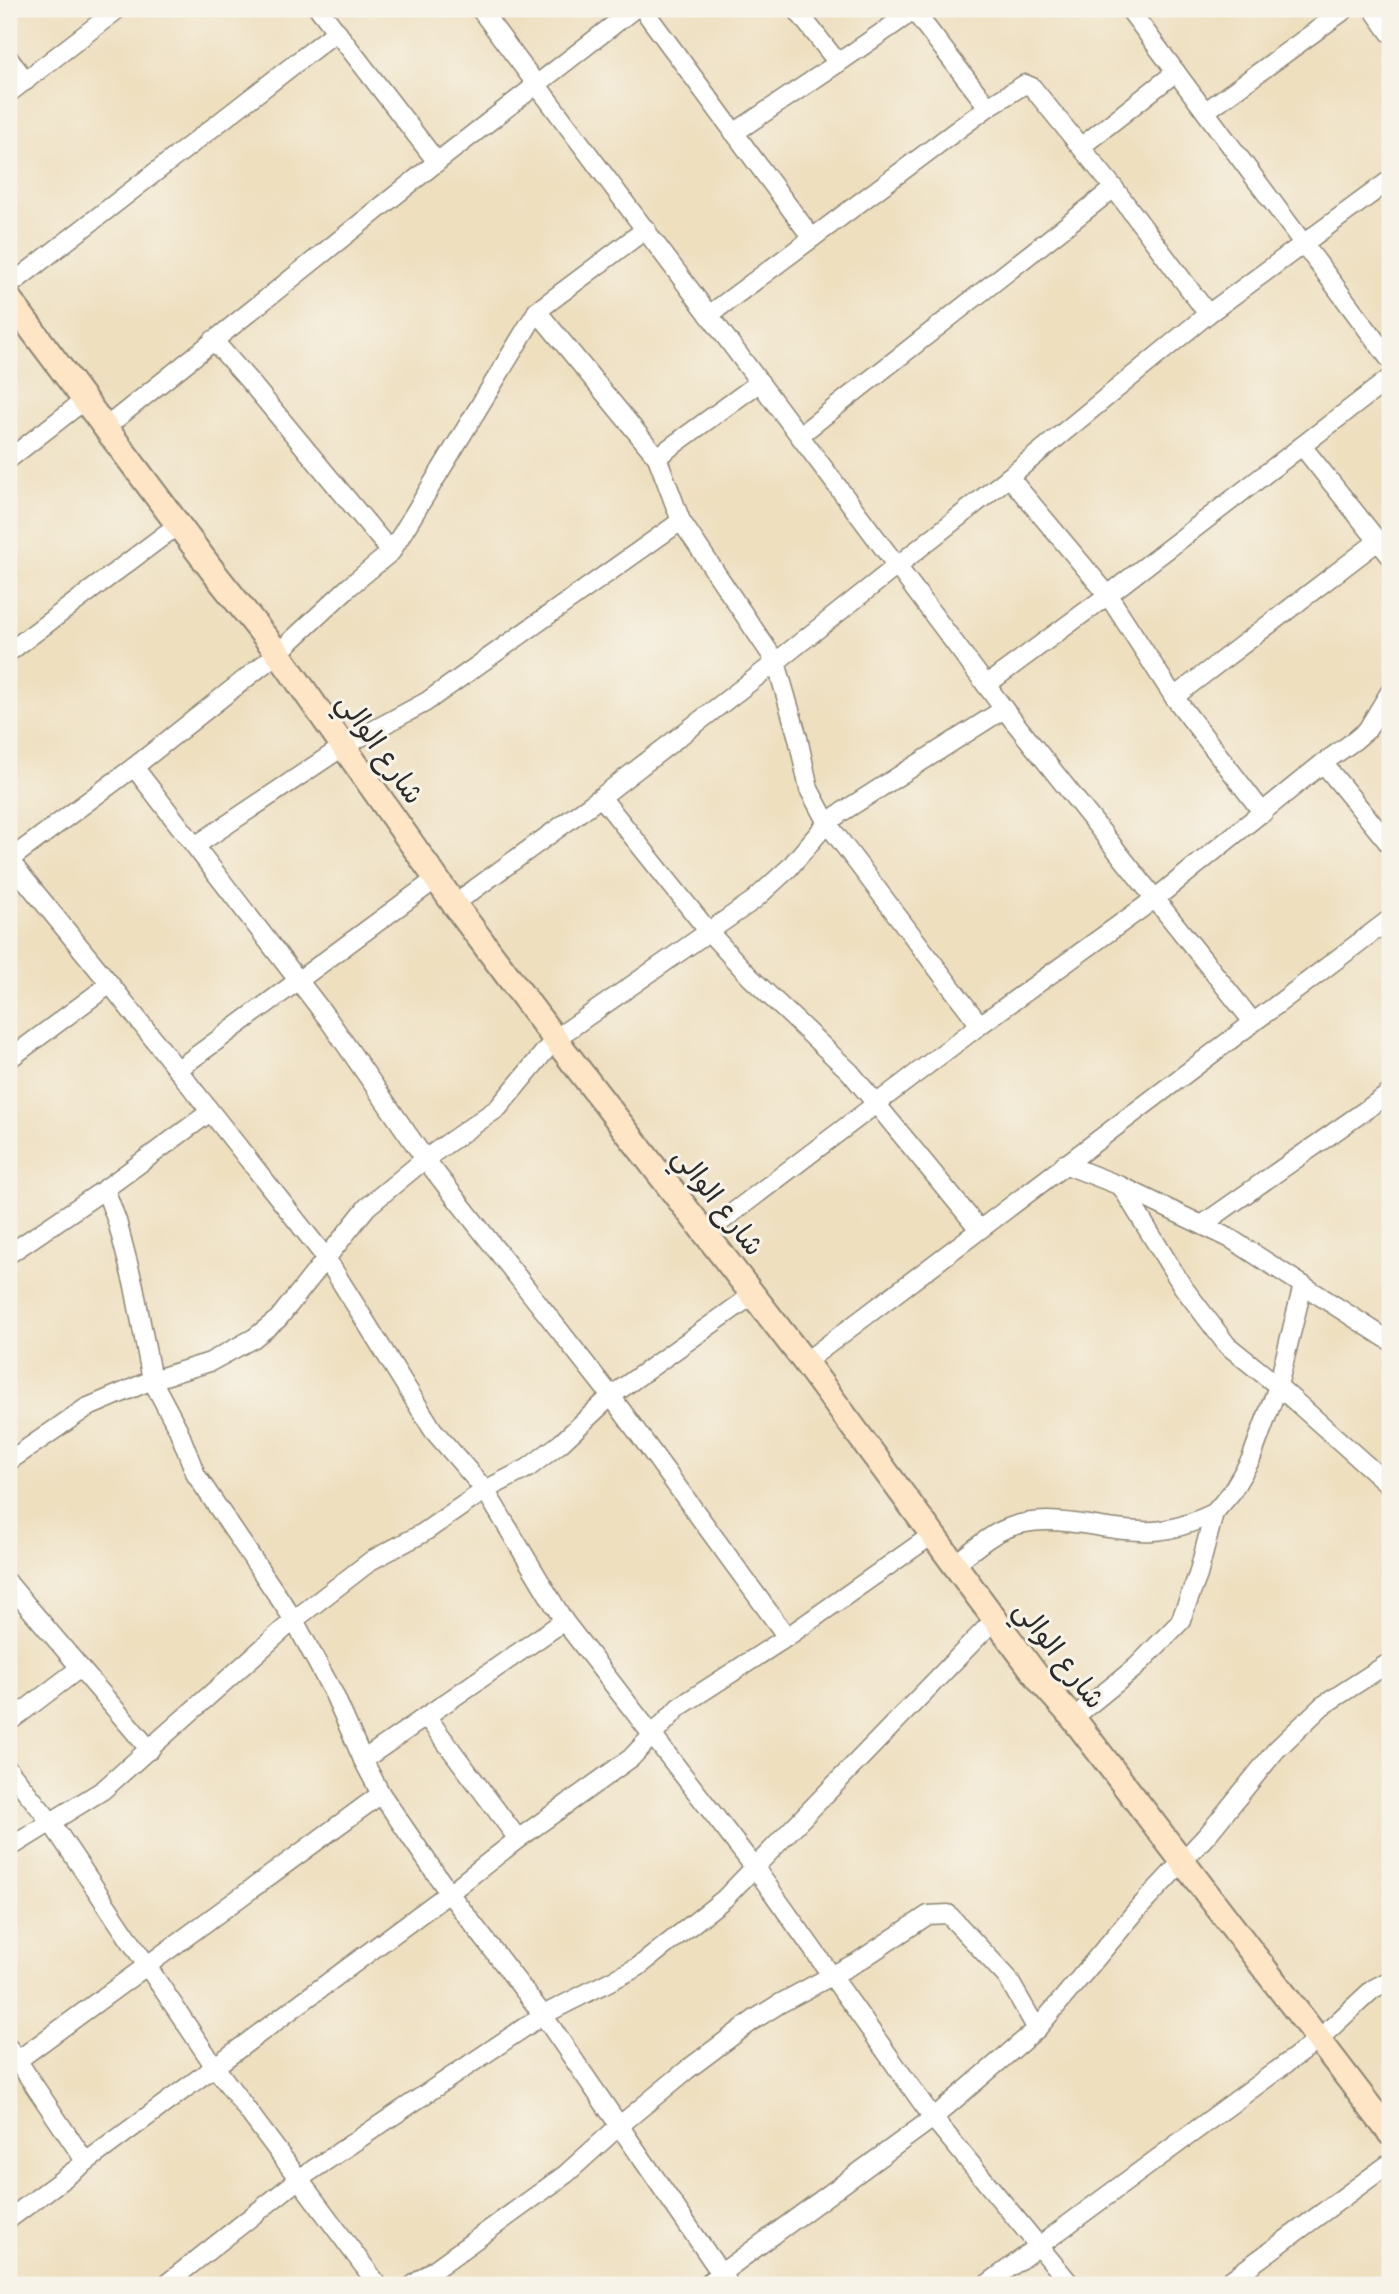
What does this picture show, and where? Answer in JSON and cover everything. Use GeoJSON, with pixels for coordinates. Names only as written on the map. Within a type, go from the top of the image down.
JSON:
{"type":"FeatureCollection","features":[{"type":"Feature","properties":{"kind":"main road","name":"شارع الوالي"},"geometry":{"type":"LineString","coordinates":[[9,299],[278,653],[436,879],[555,1039],[754,1294],[1042,1683],[1073,1718],[1390,2133]]}},
{"type":"Feature","properties":{"kind":"street"},"geometry":{"type":"LineString","coordinates":[[9,93],[118,9]]}},
{"type":"Feature","properties":{"kind":"street"},"geometry":{"type":"LineString","coordinates":[[319,9],[437,162]]}},
{"type":"Feature","properties":{"kind":"street"},"geometry":{"type":"LineString","coordinates":[[480,9],[1004,709],[1253,1022]]}},
{"type":"Feature","properties":{"kind":"street"},"geometry":{"type":"LineString","coordinates":[[106,427],[437,162],[634,9]]}},
{"type":"Feature","properties":{"kind":"street"},"geometry":{"type":"LineString","coordinates":[[643,9],[812,238]]}},
{"type":"Feature","properties":{"kind":"street"},"geometry":{"type":"LineString","coordinates":[[796,9],[838,63]]}},
{"type":"Feature","properties":{"kind":"street"},"geometry":{"type":"LineString","coordinates":[[1129,9],[1390,360]]}},
{"type":"Feature","properties":{"kind":"street"},"geometry":{"type":"LineString","coordinates":[[1206,111],[1346,9]]}},
{"type":"Feature","properties":{"kind":"street"},"geometry":{"type":"LineString","coordinates":[[1373,9],[1390,33]]}},
{"type":"Feature","properties":{"kind":"street"},"geometry":{"type":"LineString","coordinates":[[734,133],[915,10],[988,107]]}},
{"type":"Feature","properties":{"kind":"street"},"geometry":{"type":"LineString","coordinates":[[9,286],[337,31]]}},
{"type":"Feature","properties":{"kind":"street"},"geometry":{"type":"LineString","coordinates":[[9,59],[26,81]]}},
{"type":"Feature","properties":{"kind":"street"},"geometry":{"type":"LineString","coordinates":[[1082,146],[1176,72]]}},
{"type":"Feature","properties":{"kind":"street"},"geometry":{"type":"LineString","coordinates":[[709,315],[988,107],[1025,84],[1032,87],[1082,146],[1208,314]]}},
{"type":"Feature","properties":{"kind":"street"},"geometry":{"type":"LineString","coordinates":[[454,904],[601,797],[776,662],[1208,314],[1390,180]]}},
{"type":"Feature","properties":{"kind":"street"},"geometry":{"type":"LineString","coordinates":[[800,435],[1114,188]]}},
{"type":"Feature","properties":{"kind":"street"},"geometry":{"type":"LineString","coordinates":[[646,229],[537,311],[391,552],[278,653],[134,767],[9,860],[326,1258],[433,1430],[485,1490],[564,1620],[755,1868],[933,2118],[1071,2285]]}},
{"type":"Feature","properties":{"kind":"street"},"geometry":{"type":"LineString","coordinates":[[537,311],[657,457],[681,521],[776,662],[798,738],[809,789],[827,823],[980,1025]]}},
{"type":"Feature","properties":{"kind":"street"},"geometry":{"type":"LineString","coordinates":[[213,341],[391,552]]}},
{"type":"Feature","properties":{"kind":"street"},"geometry":{"type":"LineString","coordinates":[[986,685],[1108,595],[1390,378]]}},
{"type":"Feature","properties":{"kind":"street"},"geometry":{"type":"LineString","coordinates":[[657,457],[760,382]]}},
{"type":"Feature","properties":{"kind":"street"},"geometry":{"type":"LineString","coordinates":[[9,459],[86,399]]}},
{"type":"Feature","properties":{"kind":"street"},"geometry":{"type":"LineString","coordinates":[[1302,446],[1390,556]]}},
{"type":"Feature","properties":{"kind":"street"},"geometry":{"type":"LineString","coordinates":[[1009,477],[1108,595],[1174,697],[1263,813]]}},
{"type":"Feature","properties":{"kind":"street"},"geometry":{"type":"LineString","coordinates":[[195,846],[344,746],[426,702],[681,521]]}},
{"type":"Feature","properties":{"kind":"street"},"geometry":{"type":"LineString","coordinates":[[9,652],[179,524]]}},
{"type":"Feature","properties":{"kind":"street"},"geometry":{"type":"LineString","coordinates":[[1174,697],[1378,541]]}},
{"type":"Feature","properties":{"kind":"street"},"geometry":{"type":"LineString","coordinates":[[706,1233],[980,1025],[1156,898],[1367,730],[1390,692]]}},
{"type":"Feature","properties":{"kind":"street"},"geometry":{"type":"LineString","coordinates":[[9,1461],[86,1408],[152,1380],[210,1362],[254,1338],[278,1319],[367,1207],[425,1159],[498,1108],[555,1039],[754,900],[777,879],[827,823],[854,803],[1004,709]]}},
{"type":"Feature","properties":{"kind":"street"},"geometry":{"type":"LineString","coordinates":[[1323,763],[1390,845]]}},
{"type":"Feature","properties":{"kind":"street"},"geometry":{"type":"LineString","coordinates":[[134,767],[298,980],[425,1159],[611,1396],[787,1637]]}},
{"type":"Feature","properties":{"kind":"street"},"geometry":{"type":"LineString","coordinates":[[601,797],[709,932],[750,977],[850,1072],[979,1229]]}},
{"type":"Feature","properties":{"kind":"street"},"geometry":{"type":"LineString","coordinates":[[177,1070],[436,879]]}},
{"type":"Feature","properties":{"kind":"street"},"geometry":{"type":"LineString","coordinates":[[805,1362],[1390,919]]}},
{"type":"Feature","properties":{"kind":"street"},"geometry":{"type":"LineString","coordinates":[[9,1059],[110,984]]}},
{"type":"Feature","properties":{"kind":"street"},"geometry":{"type":"LineString","coordinates":[[1203,1224],[1390,1093]]}},
{"type":"Feature","properties":{"kind":"street"},"geometry":{"type":"LineString","coordinates":[[9,1254],[105,1189],[210,1112]]}},
{"type":"Feature","properties":{"kind":"street"},"geometry":{"type":"LineString","coordinates":[[1064,1164],[1121,1186],[1203,1224],[1264,1259],[1389,1339]]}},
{"type":"Feature","properties":{"kind":"street"},"geometry":{"type":"LineString","coordinates":[[1121,1186],[1183,1287],[1227,1345],[1390,1486]]}},
{"type":"Feature","properties":{"kind":"street"},"geometry":{"type":"LineString","coordinates":[[105,1189],[117,1221],[134,1286],[152,1380],[178,1429],[196,1475],[294,1620],[334,1694],[381,1794],[449,1894],[543,2015],[725,2280]]}},
{"type":"Feature","properties":{"kind":"street"},"geometry":{"type":"LineString","coordinates":[[955,1564],[1001,1530],[1021,1523],[1043,1522],[1151,1531],[1193,1523],[1214,1513],[1231,1493],[1251,1460],[1278,1387],[1303,1285]]}},
{"type":"Feature","properties":{"kind":"street"},"geometry":{"type":"LineString","coordinates":[[9,1848],[89,1800],[150,1750],[294,1620],[372,1560],[423,1533],[485,1490],[528,1468],[561,1443],[611,1396],[754,1294]]}},
{"type":"Feature","properties":{"kind":"street"},"geometry":{"type":"LineString","coordinates":[[1073,1718],[1136,1667],[1180,1622],[1198,1575],[1214,1513]]}},
{"type":"Feature","properties":{"kind":"street"},"geometry":{"type":"LineString","coordinates":[[9,2219],[449,1894],[518,1839],[620,1767],[679,1707],[787,1637],[932,1535]]}},
{"type":"Feature","properties":{"kind":"street"},"geometry":{"type":"LineString","coordinates":[[9,1584],[150,1750]]}},
{"type":"Feature","properties":{"kind":"street"},"geometry":{"type":"LineString","coordinates":[[165,2285],[299,2179],[543,2015],[638,1968],[700,1920],[755,1868],[995,1619]]}},
{"type":"Feature","properties":{"kind":"street"},"geometry":{"type":"LineString","coordinates":[[363,1760],[564,1620]]}},
{"type":"Feature","properties":{"kind":"street"},"geometry":{"type":"LineString","coordinates":[[705,2285],[725,2280],[933,2118],[1037,2029],[1136,1911],[1183,1862],[1276,1750],[1301,1724],[1322,1706],[1390,1662]]}},
{"type":"Feature","properties":{"kind":"street"},"geometry":{"type":"LineString","coordinates":[[9,1722],[80,1668]]}},
{"type":"Feature","properties":{"kind":"street"},"geometry":{"type":"LineString","coordinates":[[426,1716],[518,1839]]}},
{"type":"Feature","properties":{"kind":"street"},"geometry":{"type":"LineString","coordinates":[[9,1770],[50,1821],[146,1968],[215,2067],[378,2285]]}},
{"type":"Feature","properties":{"kind":"street"},"geometry":{"type":"LineString","coordinates":[[85,2161],[13,2054],[146,1968],[381,1794]]}},
{"type":"Feature","properties":{"kind":"street"},"geometry":{"type":"LineString","coordinates":[[413,2285],[566,2174],[688,2069],[755,2019],[859,1961],[928,1915],[948,1914],[1007,1977],[1037,2029]]}},
{"type":"Feature","properties":{"kind":"street"},"geometry":{"type":"LineString","coordinates":[[986,2285],[1318,2040],[1373,1989],[1390,1980]]}},
{"type":"Feature","properties":{"kind":"street"},"geometry":{"type":"LineString","coordinates":[[1224,2285],[1390,2163]]}}]}
